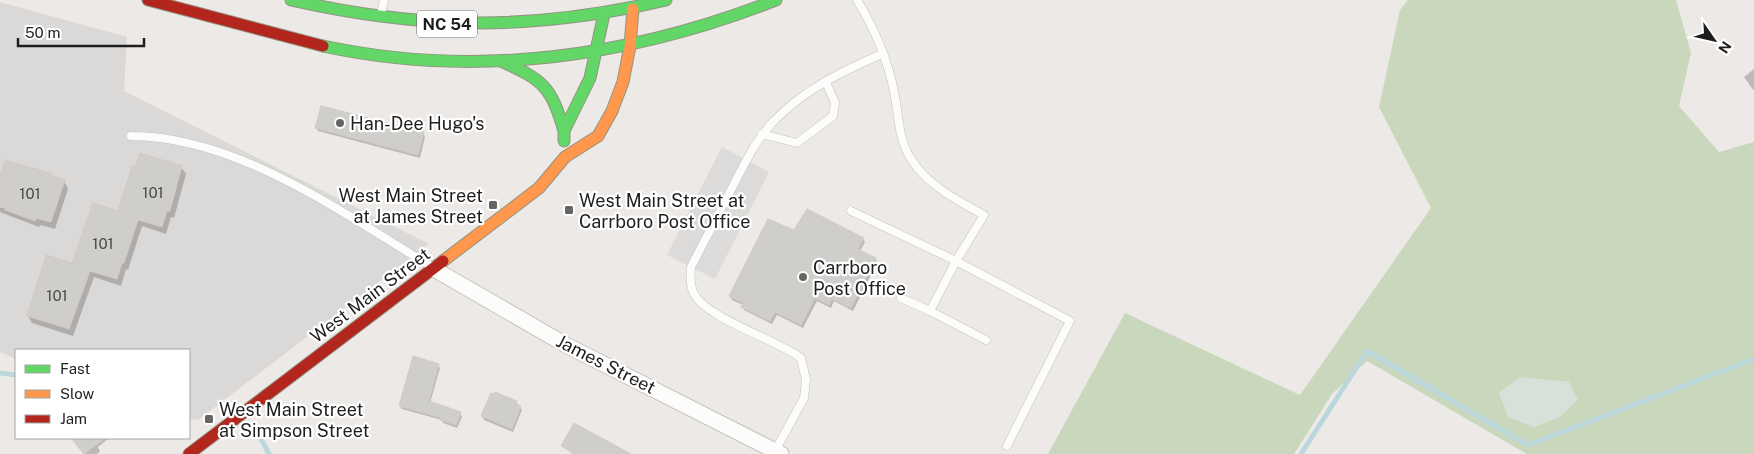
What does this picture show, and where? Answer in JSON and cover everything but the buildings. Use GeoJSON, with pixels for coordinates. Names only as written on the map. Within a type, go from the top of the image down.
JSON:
{"type":"FeatureCollection","features":[{"type":"Feature","properties":{"kind":"main road","name":"NC 54"},"geometry":{"type":"LineString","coordinates":[[148,0],[291,39],[358,52],[434,60],[500,61],[630,46],[705,26],[776,0]]}},
{"type":"Feature","properties":{"kind":"main road","name":"NC 54"},"geometry":{"type":"LineString","coordinates":[[291,0],[381,18],[437,24],[506,24],[604,14],[633,4],[666,0]]}},
{"type":"Feature","properties":{"kind":"main road","name":"West Main Street"},"geometry":{"type":"LineString","coordinates":[[188,454],[539,188],[565,157],[598,136],[612,111],[622,82],[630,46],[633,4]]}},
{"type":"Feature","properties":{"kind":"main road"},"geometry":{"type":"LineString","coordinates":[[564,131],[590,78],[604,14]]}},
{"type":"Feature","properties":{"kind":"main road"},"geometry":{"type":"LineString","coordinates":[[500,61],[526,73],[547,88],[556,104],[564,131],[565,157]]}},
{"type":"Feature","properties":{"kind":"street","name":"James Street"},"geometry":{"type":"LineString","coordinates":[[434,269],[566,345],[776,453]]}},
{"type":"Feature","properties":{"kind":"lane"},"geometry":{"type":"LineString","coordinates":[[381,18],[384,0]]}},
{"type":"Feature","properties":{"kind":"lane"},"geometry":{"type":"LineString","coordinates":[[604,14],[606,0]]}},
{"type":"Feature","properties":{"kind":"lane"},"geometry":{"type":"LineString","coordinates":[[857,0],[873,28],[882,54],[894,91],[899,126],[910,158],[922,173],[955,199],[984,215],[956,261],[930,311]]}},
{"type":"Feature","properties":{"kind":"lane"},"geometry":{"type":"LineString","coordinates":[[776,453],[804,398],[806,380],[801,358],[788,349],[710,311],[694,294],[690,279],[691,267],[762,134],[776,118],[796,102],[849,68],[882,54]]}},
{"type":"Feature","properties":{"kind":"lane"},"geometry":{"type":"LineString","coordinates":[[762,134],[797,143],[832,116],[835,103],[826,82]]}},
{"type":"Feature","properties":{"kind":"lane"},"geometry":{"type":"LineString","coordinates":[[131,136],[160,136],[206,147],[292,182],[434,269]]}},
{"type":"Feature","properties":{"kind":"lane"},"geometry":{"type":"LineString","coordinates":[[851,211],[956,261],[1070,321],[1007,446]]}},
{"type":"Feature","properties":{"kind":"lane"},"geometry":{"type":"LineString","coordinates":[[901,298],[986,340]]}},
{"type":"Feature","properties":{"kind":"shaded area"},"geometry":{"type":"Polygon","coordinates":[[[0,2],[127,37],[124,91],[429,244],[198,420],[190,419],[190,349],[15,349],[15,359],[0,352],[0,2]]]}},
{"type":"Feature","properties":{"kind":"shaded area"},"geometry":{"type":"Polygon","coordinates":[[[722,147],[769,172],[715,279],[667,255],[722,147]]]}},
{"type":"Feature","properties":{"kind":"shaded area"},"geometry":{"type":"Polygon","coordinates":[[[1520,377],[1569,382],[1578,400],[1560,417],[1534,427],[1508,417],[1499,393],[1520,377]]]}},
{"type":"Feature","properties":{"kind":"green space"},"geometry":{"type":"Polygon","coordinates":[[[1408,0],[1676,0],[1691,53],[1679,106],[1719,152],[1754,142],[1754,454],[1527,454],[1367,361],[1332,394],[1294,454],[1048,454],[1125,313],[1300,395],[1431,208],[1379,107],[1400,10],[1408,0]],[[1547,380],[1560,417],[1569,382],[1547,380]]]}},
{"type":"Feature","properties":{"kind":"waterway"},"geometry":{"type":"LineString","coordinates":[[1301,454],[1367,351],[1528,445],[1754,359]]}},
{"type":"Feature","properties":{"kind":"waterway"},"geometry":{"type":"LineString","coordinates":[[0,373],[15,375]]}},
{"type":"Feature","properties":{"kind":"waterway"},"geometry":{"type":"LineString","coordinates":[[261,439],[269,454]]}},
{"type":"Feature","properties":{"kind":"traffic: fast"},"geometry":{"type":"LineString","coordinates":[[291,0],[387,17],[478,23],[524,22],[570,17],[666,0]]}},
{"type":"Feature","properties":{"kind":"traffic: fast"},"geometry":{"type":"LineString","coordinates":[[323,46],[380,56],[438,61],[495,61],[552,57],[666,36],[721,20],[776,0]]}},
{"type":"Feature","properties":{"kind":"traffic: fast"},"geometry":{"type":"LineString","coordinates":[[564,141],[564,131],[590,78],[604,14]]}},
{"type":"Feature","properties":{"kind":"traffic: fast"},"geometry":{"type":"LineString","coordinates":[[501,61],[527,74],[543,86],[555,104],[564,131]]}},
{"type":"Feature","properties":{"kind":"traffic: slow"},"geometry":{"type":"LineString","coordinates":[[443,261],[539,188],[565,157],[598,136],[612,111],[623,82],[630,46],[633,9]]}},
{"type":"Feature","properties":{"kind":"traffic: jam"},"geometry":{"type":"LineString","coordinates":[[148,0],[323,46]]}},
{"type":"Feature","properties":{"kind":"traffic: jam"},"geometry":{"type":"LineString","coordinates":[[189,454],[443,261]]}},
{"type":"Feature","properties":{"kind":"place","name":"Han-Dee Hugo's"},"geometry":{"type":"Point","coordinates":[340,123]}},
{"type":"Feature","properties":{"kind":"place","name":"West Main Street at James Street"},"geometry":{"type":"Point","coordinates":[493,205]}},
{"type":"Feature","properties":{"kind":"place","name":"West Main Street at Carrboro Post Office"},"geometry":{"type":"Point","coordinates":[569,210]}},
{"type":"Feature","properties":{"kind":"place","name":"Carrboro Post Office"},"geometry":{"type":"Point","coordinates":[803,277]}},
{"type":"Feature","properties":{"kind":"place","name":"West Main Street at Simpson Street"},"geometry":{"type":"Point","coordinates":[209,419]}}]}
